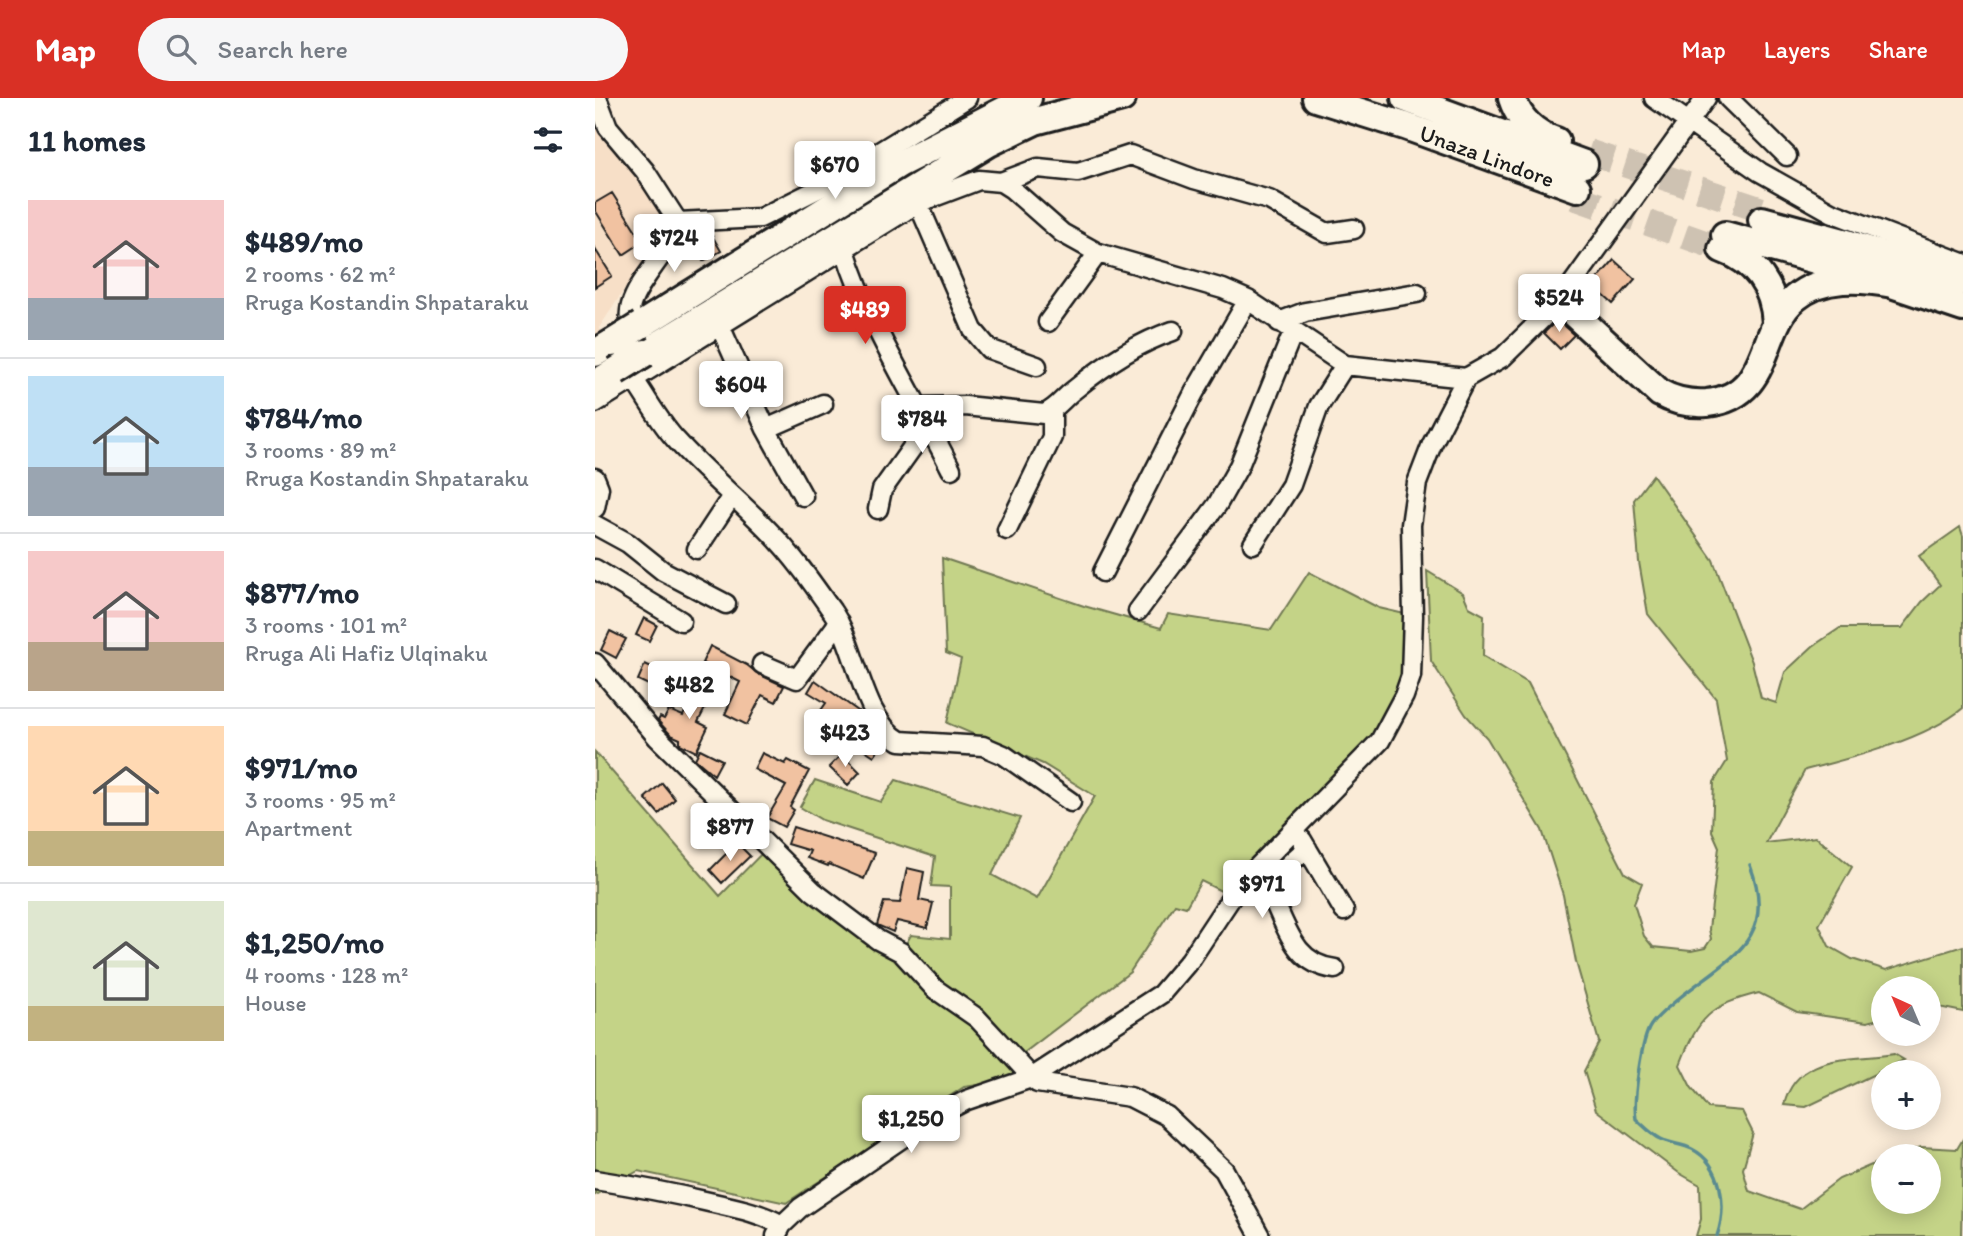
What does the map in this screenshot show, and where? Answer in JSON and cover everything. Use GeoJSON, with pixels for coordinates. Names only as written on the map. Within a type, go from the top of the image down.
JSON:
{"type":"FeatureCollection","features":[{"type":"Feature","properties":{"kind":"highway"},"geometry":{"type":"LineString","coordinates":[[603,348],[899,164],[966,127],[1028,98]]}},
{"type":"Feature","properties":{"kind":"highway"},"geometry":{"type":"LineString","coordinates":[[615,378],[645,353],[989,143],[1035,121],[1122,98]]}},
{"type":"Feature","properties":{"kind":"highway","name":"Unaza Lindore"},"geometry":{"type":"LineString","coordinates":[[1316,98],[1405,126],[1539,174],[1581,175]]}},
{"type":"Feature","properties":{"kind":"highway","name":"Unaza Lindore"},"geometry":{"type":"LineString","coordinates":[[1405,98],[1581,175]]}},
{"type":"Feature","properties":{"kind":"highway"},"geometry":{"type":"LineString","coordinates":[[1431,98],[1456,98]]}},
{"type":"Feature","properties":{"kind":"highway"},"geometry":{"type":"LineString","coordinates":[[1512,98],[1519,115],[1581,175]]}},
{"type":"Feature","properties":{"kind":"highway"},"geometry":{"type":"LineString","coordinates":[[1763,216],[1842,242],[1961,298]]}},
{"type":"Feature","properties":{"kind":"highway"},"geometry":{"type":"LineString","coordinates":[[1776,323],[1767,284],[1747,260],[1723,242],[1961,298]]}},
{"type":"Feature","properties":{"kind":"highway"},"geometry":{"type":"LineString","coordinates":[[1560,301],[1660,393],[1675,400],[1698,403],[1723,399],[1749,381],[1766,354],[1776,323],[1784,309],[1798,295],[1819,285],[1856,279],[1893,284]]}},
{"type":"Feature","properties":{"kind":"street"},"geometry":{"type":"LineString","coordinates":[[597,98],[608,127],[661,194],[678,222],[673,241],[632,300],[615,378]]}},
{"type":"Feature","properties":{"kind":"street"},"geometry":{"type":"LineString","coordinates":[[678,222],[760,218],[822,187],[967,98]]}},
{"type":"Feature","properties":{"kind":"street"},"geometry":{"type":"LineString","coordinates":[[1654,98],[1760,172],[1831,212],[1868,229],[1963,263]]}},
{"type":"Feature","properties":{"kind":"street"},"geometry":{"type":"LineString","coordinates":[[595,1180],[659,1190],[750,1211],[779,1231],[800,1208],[939,1114],[967,1100],[1031,1078],[1161,994],[1190,960],[1231,896],[1380,741],[1404,696],[1412,663],[1413,503],[1425,461],[1466,378],[1503,357],[1560,301],[1706,98]]}},
{"type":"Feature","properties":{"kind":"street"},"geometry":{"type":"LineString","coordinates":[[1728,98],[1787,156]]}},
{"type":"Feature","properties":{"kind":"street"},"geometry":{"type":"LineString","coordinates":[[595,403],[615,378],[720,326],[918,203],[979,180],[1001,182],[1038,168],[1078,172],[1130,155],[1195,179],[1269,200],[1327,233],[1354,229]]}},
{"type":"Feature","properties":{"kind":"street"},"geometry":{"type":"LineString","coordinates":[[1001,182],[1024,198],[1062,233],[1098,253],[1223,289],[1248,300],[1345,365],[1466,378]]}},
{"type":"Feature","properties":{"kind":"street"},"geometry":{"type":"LineString","coordinates":[[661,194],[668,193],[683,200]]}},
{"type":"Feature","properties":{"kind":"street"},"geometry":{"type":"LineString","coordinates":[[918,203],[973,330],[989,349],[1037,366]]}},
{"type":"Feature","properties":{"kind":"street"},"geometry":{"type":"LineString","coordinates":[[845,250],[851,270],[884,342],[951,469]]}},
{"type":"Feature","properties":{"kind":"street"},"geometry":{"type":"LineString","coordinates":[[1048,322],[1098,253]]}},
{"type":"Feature","properties":{"kind":"street"},"geometry":{"type":"LineString","coordinates":[[1139,611],[1217,505],[1239,466],[1286,327],[1305,312],[1417,293]]}},
{"type":"Feature","properties":{"kind":"street"},"geometry":{"type":"LineString","coordinates":[[1103,572],[1194,393],[1248,300]]}},
{"type":"Feature","properties":{"kind":"street"},"geometry":{"type":"LineString","coordinates":[[720,326],[766,429],[803,496]]}},
{"type":"Feature","properties":{"kind":"street"},"geometry":{"type":"LineString","coordinates":[[920,407],[965,406],[1036,414],[1052,411],[1073,390],[1136,347],[1173,331]]}},
{"type":"Feature","properties":{"kind":"street"},"geometry":{"type":"LineString","coordinates":[[1253,544],[1291,485],[1319,407],[1345,365]]}},
{"type":"Feature","properties":{"kind":"street"},"geometry":{"type":"LineString","coordinates":[[615,378],[771,533],[839,622],[868,697],[884,729],[891,736],[900,741],[983,746],[1003,755],[1071,802]]}},
{"type":"Feature","properties":{"kind":"street"},"geometry":{"type":"LineString","coordinates":[[766,429],[823,404]]}},
{"type":"Feature","properties":{"kind":"street"},"geometry":{"type":"LineString","coordinates":[[1007,530],[1052,437],[1052,411]]}},
{"type":"Feature","properties":{"kind":"street"},"geometry":{"type":"LineString","coordinates":[[878,509],[882,490],[929,424]]}},
{"type":"Feature","properties":{"kind":"street"},"geometry":{"type":"LineString","coordinates":[[595,478],[599,488],[595,508]]}},
{"type":"Feature","properties":{"kind":"street"},"geometry":{"type":"LineString","coordinates":[[697,550],[732,496]]}},
{"type":"Feature","properties":{"kind":"street"},"geometry":{"type":"LineString","coordinates":[[595,525],[628,543],[663,571],[726,604]]}},
{"type":"Feature","properties":{"kind":"street"},"geometry":{"type":"LineString","coordinates":[[595,569],[681,621]]}},
{"type":"Feature","properties":{"kind":"street"},"geometry":{"type":"LineString","coordinates":[[762,664],[797,679],[839,622]]}},
{"type":"Feature","properties":{"kind":"street"},"geometry":{"type":"LineString","coordinates":[[595,663],[657,737],[813,891],[879,940],[901,952],[936,989],[977,1018],[1031,1078],[1045,1085],[1130,1097],[1167,1116],[1224,1170],[1260,1236]]}},
{"type":"Feature","properties":{"kind":"street"},"geometry":{"type":"LineString","coordinates":[[1295,828],[1343,911]]}},
{"type":"Feature","properties":{"kind":"street"},"geometry":{"type":"LineString","coordinates":[[1307,848],[1280,873],[1272,885],[1271,895],[1301,956],[1318,967],[1335,969]]}},
{"type":"Feature","properties":{"kind":"shaded area"},"geometry":{"type":"Polygon","coordinates":[[[595,118],[600,130],[625,155],[667,219],[644,274],[624,290],[599,328],[602,337],[595,341],[595,118]]]}},
{"type":"Feature","properties":{"kind":"green space"},"geometry":{"type":"Polygon","coordinates":[[[1653,475],[1713,560],[1752,662],[1761,698],[1776,703],[1785,672],[1813,646],[1840,628],[1902,628],[1922,602],[1940,585],[1919,556],[1960,527],[1963,536],[1963,708],[1948,719],[1910,738],[1805,770],[1766,843],[1816,837],[1852,867],[1819,925],[1829,946],[1852,959],[1886,970],[1963,946],[1963,1012],[1941,1007],[1941,976],[1871,976],[1871,1021],[1867,1022],[1797,1012],[1759,993],[1729,1003],[1708,1016],[1693,1036],[1680,1065],[1691,1087],[1708,1108],[1742,1111],[1753,1133],[1743,1169],[1749,1191],[1800,1209],[1839,1179],[1871,1165],[1871,1214],[1941,1214],[1941,1148],[1957,1149],[1963,1139],[1961,1236],[1696,1236],[1701,1219],[1700,1185],[1679,1173],[1596,1110],[1584,1071],[1599,1042],[1576,962],[1563,895],[1542,830],[1487,738],[1466,715],[1431,661],[1427,571],[1463,593],[1469,607],[1484,615],[1483,656],[1528,683],[1625,873],[1642,883],[1634,904],[1644,936],[1653,947],[1691,951],[1705,948],[1711,939],[1709,929],[1719,847],[1712,831],[1714,782],[1727,761],[1716,699],[1648,614],[1639,562],[1634,500],[1653,475]]]}},
{"type":"Feature","properties":{"kind":"green space"},"geometry":{"type":"Polygon","coordinates":[[[942,558],[1084,606],[1161,628],[1168,614],[1271,630],[1309,572],[1379,608],[1413,616],[1412,663],[1386,733],[1231,896],[1201,881],[1186,907],[1175,904],[1130,972],[1016,1059],[1031,1078],[964,1087],[786,1203],[638,1171],[595,1195],[595,752],[720,896],[768,847],[901,952],[911,935],[950,939],[950,887],[931,886],[935,857],[822,820],[800,807],[815,780],[881,802],[896,780],[1020,818],[992,875],[1037,899],[1095,796],[1043,764],[947,723],[961,659],[946,653],[942,558]]]}},
{"type":"Feature","properties":{"kind":"green space"},"geometry":{"type":"Polygon","coordinates":[[[1894,1054],[1904,1060],[1871,1060],[1871,1076],[1806,1107],[1784,1105],[1791,1088],[1801,1076],[1813,1067],[1844,1059],[1894,1054]]]}},
{"type":"Feature","properties":{"kind":"building"},"geometry":{"type":"Polygon","coordinates":[[[612,193],[643,242],[623,255],[595,210],[595,203],[612,193]]]}},
{"type":"Feature","properties":{"kind":"building"},"geometry":{"type":"Polygon","coordinates":[[[702,232],[710,232],[721,251],[703,261],[691,238],[702,232]]]}},
{"type":"Feature","properties":{"kind":"building"},"geometry":{"type":"Polygon","coordinates":[[[595,249],[612,276],[595,287],[595,249]]]}},
{"type":"Feature","properties":{"kind":"building"},"geometry":{"type":"Polygon","coordinates":[[[1614,260],[1635,279],[1613,304],[1592,285],[1614,260]]]}},
{"type":"Feature","properties":{"kind":"building"},"geometry":{"type":"Polygon","coordinates":[[[1557,320],[1574,335],[1560,349],[1544,333],[1557,320]]]}},
{"type":"Feature","properties":{"kind":"building"},"geometry":{"type":"Polygon","coordinates":[[[644,618],[657,625],[649,641],[636,635],[644,618]]]}},
{"type":"Feature","properties":{"kind":"building"},"geometry":{"type":"Polygon","coordinates":[[[610,631],[626,639],[616,658],[601,650],[610,631]]]}},
{"type":"Feature","properties":{"kind":"building"},"geometry":{"type":"Polygon","coordinates":[[[710,646],[784,686],[776,702],[762,695],[747,725],[725,714],[740,682],[702,663],[710,646]]]}},
{"type":"Feature","properties":{"kind":"building"},"geometry":{"type":"Polygon","coordinates":[[[645,664],[669,675],[661,691],[638,680],[645,664]]]}},
{"type":"Feature","properties":{"kind":"building"},"geometry":{"type":"Polygon","coordinates":[[[815,680],[858,711],[849,724],[836,716],[832,727],[817,716],[826,703],[808,692],[815,680]]]}},
{"type":"Feature","properties":{"kind":"building"},"geometry":{"type":"Polygon","coordinates":[[[697,687],[712,695],[698,722],[708,727],[696,752],[680,744],[680,739],[671,735],[658,721],[660,717],[664,719],[669,710],[683,716],[697,687]]]}},
{"type":"Feature","properties":{"kind":"building"},"geometry":{"type":"Polygon","coordinates":[[[870,731],[884,742],[874,756],[859,746],[870,731]]]}},
{"type":"Feature","properties":{"kind":"building"},"geometry":{"type":"Polygon","coordinates":[[[700,749],[722,760],[714,775],[695,759],[700,749]]]}},
{"type":"Feature","properties":{"kind":"building"},"geometry":{"type":"Polygon","coordinates":[[[762,753],[785,764],[788,760],[809,771],[790,807],[794,810],[784,827],[767,818],[786,786],[754,769],[762,753]]]}},
{"type":"Feature","properties":{"kind":"building"},"geometry":{"type":"Polygon","coordinates":[[[842,754],[860,772],[848,785],[829,767],[842,754]]]}},
{"type":"Feature","properties":{"kind":"building"},"geometry":{"type":"Polygon","coordinates":[[[662,783],[675,799],[659,814],[645,798],[662,783]]]}},
{"type":"Feature","properties":{"kind":"building"},"geometry":{"type":"Polygon","coordinates":[[[793,827],[875,853],[864,879],[807,858],[810,851],[787,844],[793,827]]]}},
{"type":"Feature","properties":{"kind":"building"},"geometry":{"type":"Polygon","coordinates":[[[737,843],[750,856],[722,883],[710,870],[737,843]]]}},
{"type":"Feature","properties":{"kind":"building"},"geometry":{"type":"Polygon","coordinates":[[[907,868],[924,872],[919,900],[933,903],[927,928],[897,921],[893,932],[877,925],[884,902],[900,903],[907,868]]]}},
{"type":"Feature","properties":{"kind":"waterway"},"geometry":{"type":"LineString","coordinates":[[1717,1236],[1722,1200],[1716,1176],[1702,1156],[1688,1147],[1658,1137],[1636,1119],[1637,1085],[1644,1043],[1651,1025],[1660,1014],[1730,959],[1744,945],[1753,930],[1758,912],[1757,891],[1750,865]]}},
{"type":"Feature","properties":{"kind":"tunnel"},"geometry":{"type":"LineString","coordinates":[[1588,152],[1765,211]]}},
{"type":"Feature","properties":{"kind":"tunnel"},"geometry":{"type":"LineString","coordinates":[[1574,197],[1722,249]]}}]}
